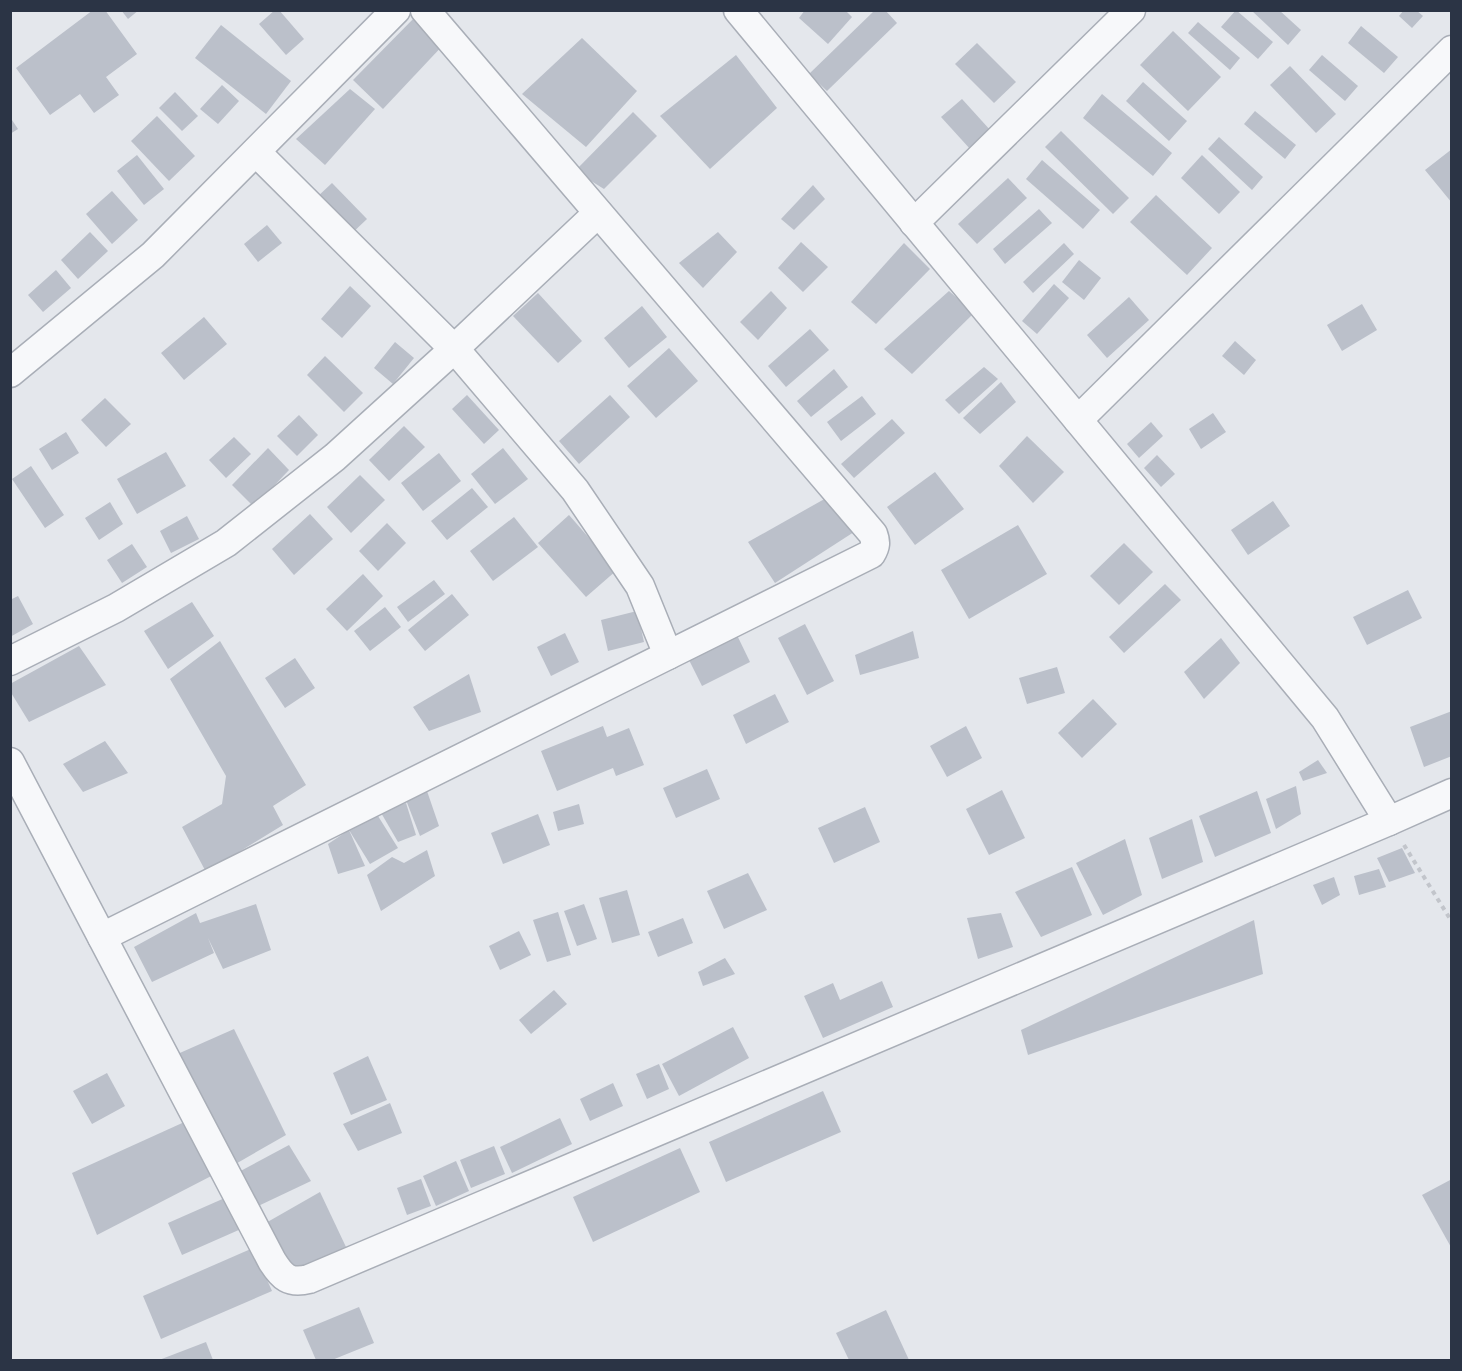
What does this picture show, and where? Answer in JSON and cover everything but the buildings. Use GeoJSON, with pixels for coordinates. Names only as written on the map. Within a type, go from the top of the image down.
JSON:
{"type":"FeatureCollection","features":[{"type":"Feature","properties":{"kind":"street"},"geometry":{"type":"LineString","coordinates":[[10,373],[153,255],[396,10]]}},
{"type":"Feature","properties":{"kind":"street"},"geometry":{"type":"LineString","coordinates":[[102,937],[871,554],[875,548],[876,542],[873,534],[425,10]]}},
{"type":"Feature","properties":{"kind":"street"},"geometry":{"type":"LineString","coordinates":[[914,223],[1131,10]]}},
{"type":"Feature","properties":{"kind":"street"},"geometry":{"type":"LineString","coordinates":[[738,11],[1325,718],[1389,821]]}},
{"type":"Feature","properties":{"kind":"street"},"geometry":{"type":"LineString","coordinates":[[1078,420],[1452,50]]}},
{"type":"Feature","properties":{"kind":"street"},"geometry":{"type":"LineString","coordinates":[[256,152],[454,349],[575,490],[640,586],[668,655]]}},
{"type":"Feature","properties":{"kind":"street"},"geometry":{"type":"LineString","coordinates":[[10,661],[116,608],[226,543],[335,457],[598,213]]}},
{"type":"Feature","properties":{"kind":"street"},"geometry":{"type":"LineString","coordinates":[[10,762],[272,1261],[279,1272],[289,1280],[299,1282],[1452,793]]}},
{"type":"Feature","properties":{"kind":"path"},"geometry":{"type":"LineString","coordinates":[[1389,821],[1452,922]]}}]}
